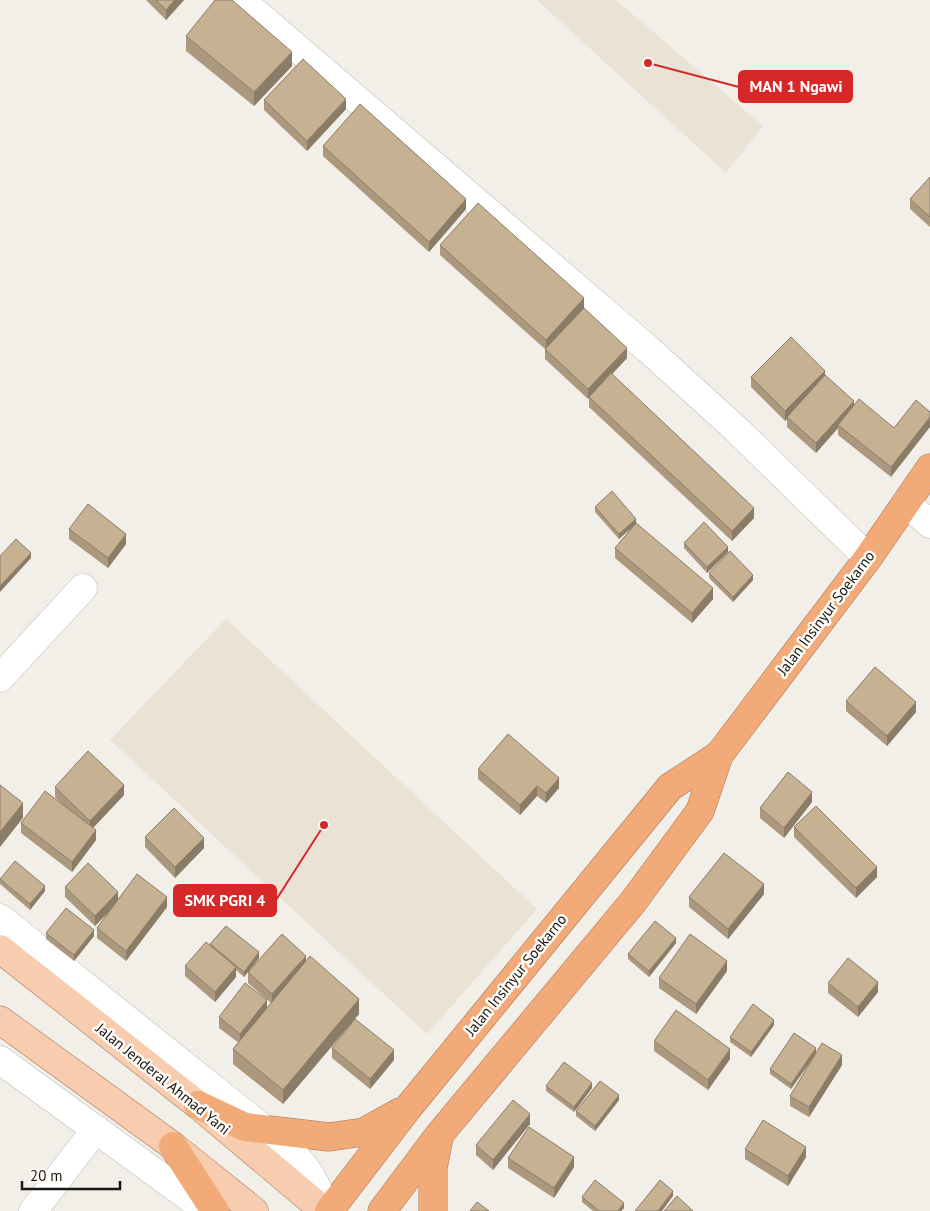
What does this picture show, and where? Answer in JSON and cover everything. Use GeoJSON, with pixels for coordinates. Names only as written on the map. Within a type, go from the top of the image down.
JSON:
{"type":"FeatureCollection","features":[{"type":"Feature","properties":{"kind":"highway","name":"Jalan Insinyur Soekarno"},"geometry":{"type":"LineString","coordinates":[[382,1211],[439,1135],[633,902],[700,811],[719,755],[868,558],[930,468]]}},
{"type":"Feature","properties":{"kind":"highway","name":"Jalan Insinyur Soekarno"},"geometry":{"type":"LineString","coordinates":[[326,1211],[670,787],[719,755]]}},
{"type":"Feature","properties":{"kind":"highway"},"geometry":{"type":"LineString","coordinates":[[198,1105],[238,1125],[266,1130],[329,1136],[364,1132],[408,1108]]}},
{"type":"Feature","properties":{"kind":"highway"},"geometry":{"type":"LineString","coordinates":[[432,1211],[433,1168],[439,1135]]}},
{"type":"Feature","properties":{"kind":"highway"},"geometry":{"type":"LineString","coordinates":[[173,1146],[215,1211]]}},
{"type":"Feature","properties":{"kind":"main road","name":"Jalan Jenderal Ahmad Yani"},"geometry":{"type":"LineString","coordinates":[[0,949],[198,1105],[326,1211]]}},
{"type":"Feature","properties":{"kind":"main road"},"geometry":{"type":"LineString","coordinates":[[0,1020],[173,1146],[254,1211]]}},
{"type":"Feature","properties":{"kind":"street"},"geometry":{"type":"LineString","coordinates":[[241,0],[648,348],[737,430],[868,558]]}},
{"type":"Feature","properties":{"kind":"street"},"geometry":{"type":"LineString","coordinates":[[906,503],[930,524]]}},
{"type":"Feature","properties":{"kind":"street"},"geometry":{"type":"LineString","coordinates":[[0,678],[83,588]]}},
{"type":"Feature","properties":{"kind":"street"},"geometry":{"type":"LineString","coordinates":[[0,918],[290,1150],[307,1168],[318,1189],[326,1211]]}},
{"type":"Feature","properties":{"kind":"street"},"geometry":{"type":"LineString","coordinates":[[0,1060],[208,1211]]}},
{"type":"Feature","properties":{"kind":"street"},"geometry":{"type":"LineString","coordinates":[[33,1211],[96,1129]]}},
{"type":"Feature","properties":{"kind":"shaded area"},"geometry":{"type":"Polygon","coordinates":[[[537,0],[616,0],[763,126],[726,173],[537,0]]]}},
{"type":"Feature","properties":{"kind":"shaded area"},"geometry":{"type":"Polygon","coordinates":[[[226,619],[537,909],[427,1034],[110,740],[226,619]]]}},
{"type":"Feature","properties":{"kind":"building"},"geometry":{"type":"Polygon","coordinates":[[[156,0],[175,0],[166,10],[156,0]]]}},
{"type":"Feature","properties":{"kind":"building"},"geometry":{"type":"Polygon","coordinates":[[[215,0],[232,0],[292,52],[254,92],[186,36],[215,0]]]}},
{"type":"Feature","properties":{"kind":"building"},"geometry":{"type":"Polygon","coordinates":[[[303,59],[346,99],[307,141],[264,100],[303,59]]]}},
{"type":"Feature","properties":{"kind":"building"},"geometry":{"type":"Polygon","coordinates":[[[360,104],[466,199],[429,242],[323,146],[360,104]]]}},
{"type":"Feature","properties":{"kind":"building"},"geometry":{"type":"Polygon","coordinates":[[[930,177],[930,217],[910,199],[930,177]]]}},
{"type":"Feature","properties":{"kind":"building"},"geometry":{"type":"Polygon","coordinates":[[[478,203],[584,298],[546,340],[440,245],[478,203]]]}},
{"type":"Feature","properties":{"kind":"building"},"geometry":{"type":"Polygon","coordinates":[[[584,308],[627,348],[588,389],[545,349],[584,308]]]}},
{"type":"Feature","properties":{"kind":"building"},"geometry":{"type":"Polygon","coordinates":[[[791,337],[825,371],[785,411],[751,377],[791,337]]]}},
{"type":"Feature","properties":{"kind":"building"},"geometry":{"type":"Polygon","coordinates":[[[611,373],[754,508],[732,531],[589,397],[611,373]]]}},
{"type":"Feature","properties":{"kind":"building"},"geometry":{"type":"Polygon","coordinates":[[[825,375],[854,401],[816,443],[787,417],[825,375]]]}},
{"type":"Feature","properties":{"kind":"building"},"geometry":{"type":"Polygon","coordinates":[[[859,399],[894,428],[916,400],[930,412],[930,417],[891,467],[838,425],[859,399]]]}},
{"type":"Feature","properties":{"kind":"building"},"geometry":{"type":"Polygon","coordinates":[[[612,491],[636,519],[619,534],[595,507],[612,491]]]}},
{"type":"Feature","properties":{"kind":"building"},"geometry":{"type":"Polygon","coordinates":[[[88,504],[126,534],[108,558],[69,529],[88,504]]]}},
{"type":"Feature","properties":{"kind":"building"},"geometry":{"type":"Polygon","coordinates":[[[704,522],[728,547],[707,567],[684,543],[704,522]]]}},
{"type":"Feature","properties":{"kind":"building"},"geometry":{"type":"Polygon","coordinates":[[[636,523],[713,588],[692,613],[615,548],[636,523]]]}},
{"type":"Feature","properties":{"kind":"building"},"geometry":{"type":"Polygon","coordinates":[[[16,539],[31,553],[0,586],[0,556],[16,539]]]}},
{"type":"Feature","properties":{"kind":"building"},"geometry":{"type":"Polygon","coordinates":[[[730,551],[753,575],[733,597],[709,573],[730,551]]]}},
{"type":"Feature","properties":{"kind":"building"},"geometry":{"type":"Polygon","coordinates":[[[875,667],[916,702],[887,736],[846,701],[875,667]]]}},
{"type":"Feature","properties":{"kind":"building"},"geometry":{"type":"Polygon","coordinates":[[[508,734],[559,778],[546,793],[537,786],[520,805],[478,769],[508,734]]]}},
{"type":"Feature","properties":{"kind":"building"},"geometry":{"type":"Polygon","coordinates":[[[88,751],[124,785],[90,821],[55,787],[88,751]]]}},
{"type":"Feature","properties":{"kind":"building"},"geometry":{"type":"Polygon","coordinates":[[[788,772],[812,792],[784,828],[760,808],[788,772]]]}},
{"type":"Feature","properties":{"kind":"building"},"geometry":{"type":"Polygon","coordinates":[[[0,785],[23,803],[0,832],[0,785]]]}},
{"type":"Feature","properties":{"kind":"building"},"geometry":{"type":"Polygon","coordinates":[[[45,791],[96,830],[72,862],[21,823],[45,791]]]}},
{"type":"Feature","properties":{"kind":"building"},"geometry":{"type":"Polygon","coordinates":[[[816,806],[877,867],[856,888],[794,827],[816,806]]]}},
{"type":"Feature","properties":{"kind":"building"},"geometry":{"type":"Polygon","coordinates":[[[174,808],[204,838],[175,867],[145,837],[174,808]]]}},
{"type":"Feature","properties":{"kind":"building"},"geometry":{"type":"Polygon","coordinates":[[[724,853],[764,884],[728,929],[689,897],[724,853]]]}},
{"type":"Feature","properties":{"kind":"building"},"geometry":{"type":"Polygon","coordinates":[[[15,861],[45,886],[30,904],[0,879],[15,861]]]}},
{"type":"Feature","properties":{"kind":"building"},"geometry":{"type":"Polygon","coordinates":[[[88,863],[118,892],[95,916],[65,887],[88,863]]]}},
{"type":"Feature","properties":{"kind":"building"},"geometry":{"type":"Polygon","coordinates":[[[137,874],[167,897],[126,951],[97,928],[137,874]]]}},
{"type":"Feature","properties":{"kind":"building"},"geometry":{"type":"Polygon","coordinates":[[[66,908],[94,930],[74,955],[46,933],[66,908]]]}},
{"type":"Feature","properties":{"kind":"building"},"geometry":{"type":"Polygon","coordinates":[[[655,921],[676,938],[649,971],[628,954],[655,921]]]}},
{"type":"Feature","properties":{"kind":"building"},"geometry":{"type":"Polygon","coordinates":[[[226,926],[259,952],[244,972],[210,944],[226,926]]]}},
{"type":"Feature","properties":{"kind":"building"},"geometry":{"type":"Polygon","coordinates":[[[282,934],[306,956],[272,994],[248,972],[282,934]]]}},
{"type":"Feature","properties":{"kind":"building"},"geometry":{"type":"Polygon","coordinates":[[[690,934],[727,961],[696,1004],[659,978],[690,934]]]}},
{"type":"Feature","properties":{"kind":"building"},"geometry":{"type":"Polygon","coordinates":[[[206,942],[236,967],[215,992],[185,966],[206,942]]]}},
{"type":"Feature","properties":{"kind":"building"},"geometry":{"type":"Polygon","coordinates":[[[310,956],[359,999],[283,1090],[233,1049],[310,956]]]}},
{"type":"Feature","properties":{"kind":"building"},"geometry":{"type":"Polygon","coordinates":[[[848,958],[878,982],[858,1007],[828,983],[848,958]]]}},
{"type":"Feature","properties":{"kind":"building"},"geometry":{"type":"Polygon","coordinates":[[[245,983],[267,1000],[240,1034],[219,1017],[245,983]]]}},
{"type":"Feature","properties":{"kind":"building"},"geometry":{"type":"Polygon","coordinates":[[[753,1004],[774,1020],[751,1052],[730,1037],[753,1004]]]}},
{"type":"Feature","properties":{"kind":"building"},"geometry":{"type":"Polygon","coordinates":[[[676,1010],[730,1049],[708,1080],[654,1041],[676,1010]]]}},
{"type":"Feature","properties":{"kind":"building"},"geometry":{"type":"Polygon","coordinates":[[[355,1019],[394,1050],[370,1079],[332,1048],[355,1019]]]}},
{"type":"Feature","properties":{"kind":"building"},"geometry":{"type":"Polygon","coordinates":[[[794,1033],[816,1048],[791,1084],[770,1069],[794,1033]]]}},
{"type":"Feature","properties":{"kind":"building"},"geometry":{"type":"Polygon","coordinates":[[[822,1043],[842,1055],[809,1107],[790,1096],[822,1043]]]}},
{"type":"Feature","properties":{"kind":"building"},"geometry":{"type":"Polygon","coordinates":[[[564,1062],[592,1083],[574,1107],[546,1086],[564,1062]]]}},
{"type":"Feature","properties":{"kind":"building"},"geometry":{"type":"Polygon","coordinates":[[[600,1081],[619,1095],[595,1126],[576,1111],[600,1081]]]}},
{"type":"Feature","properties":{"kind":"building"},"geometry":{"type":"Polygon","coordinates":[[[513,1100],[530,1114],[493,1160],[476,1145],[513,1100]]]}},
{"type":"Feature","properties":{"kind":"building"},"geometry":{"type":"Polygon","coordinates":[[[763,1120],[806,1147],[788,1176],[745,1149],[763,1120]]]}},
{"type":"Feature","properties":{"kind":"building"},"geometry":{"type":"Polygon","coordinates":[[[529,1127],[574,1157],[554,1188],[508,1158],[529,1127]]]}},
{"type":"Feature","properties":{"kind":"building"},"geometry":{"type":"Polygon","coordinates":[[[595,1180],[624,1203],[618,1211],[599,1211],[582,1197],[595,1180]]]}},
{"type":"Feature","properties":{"kind":"building"},"geometry":{"type":"Polygon","coordinates":[[[660,1180],[673,1191],[658,1211],[635,1211],[660,1180]]]}},
{"type":"Feature","properties":{"kind":"building"},"geometry":{"type":"Polygon","coordinates":[[[677,1196],[693,1211],[664,1211],[677,1196]]]}},
{"type":"Feature","properties":{"kind":"building"},"geometry":{"type":"Polygon","coordinates":[[[477,1202],[489,1211],[470,1211],[477,1202]]]}},
{"type":"Feature","properties":{"kind":"place","name":"MAN 1 Ngawi"},"geometry":{"type":"Point","coordinates":[648,63]}},
{"type":"Feature","properties":{"kind":"place","name":"SMK PGRI 4"},"geometry":{"type":"Point","coordinates":[324,825]}}]}
